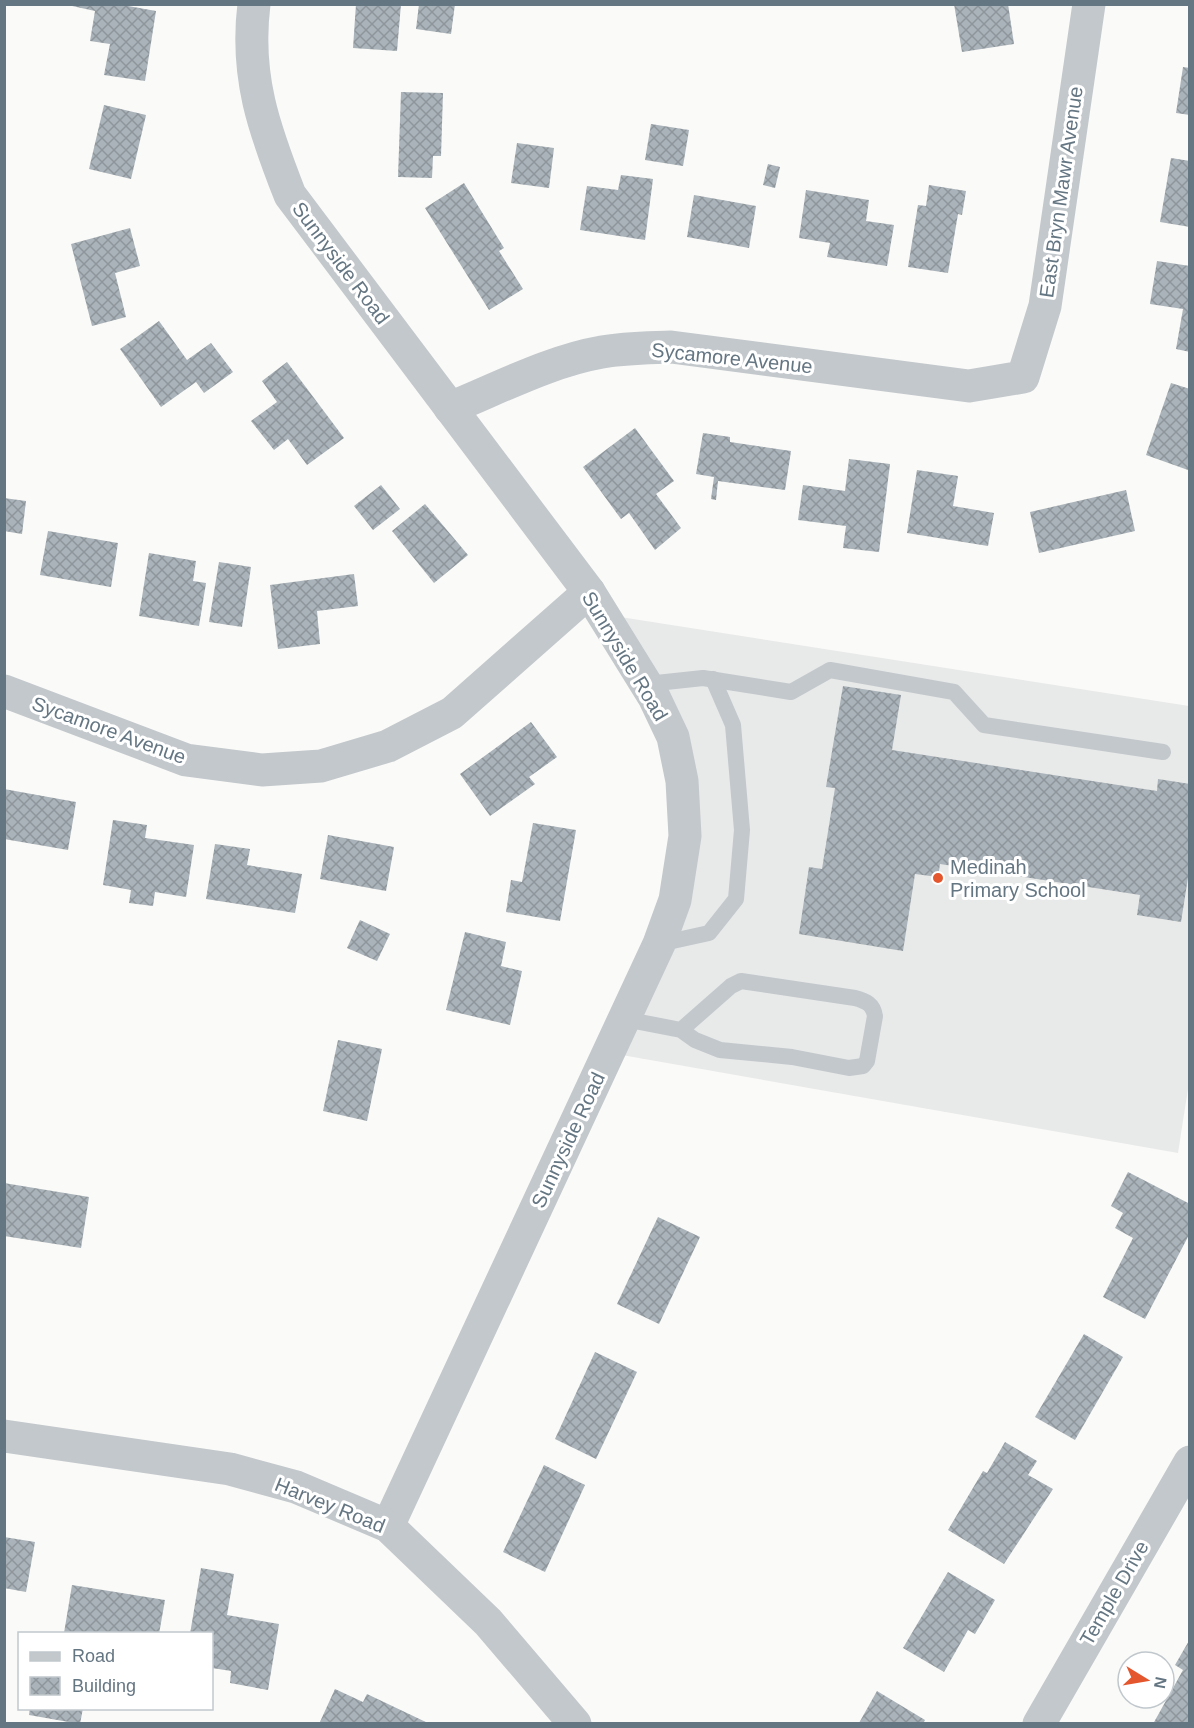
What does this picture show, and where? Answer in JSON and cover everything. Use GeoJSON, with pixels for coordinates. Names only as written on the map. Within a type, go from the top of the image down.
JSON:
{"type":"FeatureCollection","features":[{"type":"Feature","properties":{"kind":"street","name":"Sunnyside Road"},"geometry":{"type":"LineString","coordinates":[[254,4],[254,88],[264,128],[290,195],[589,592],[647,684],[673,737],[683,792],[683,847],[675,900],[659,944],[388,1526]]}},
{"type":"Feature","properties":{"kind":"street","name":"East Bryn Mawr Avenue"},"geometry":{"type":"LineString","coordinates":[[1023,378],[1045,306],[1089,4]]}},
{"type":"Feature","properties":{"kind":"street","name":"Sycamore Avenue"},"geometry":{"type":"LineString","coordinates":[[450,408],[565,362],[601,352],[636,348],[672,347],[969,386],[1023,378]]}},
{"type":"Feature","properties":{"kind":"street","name":"Sycamore Avenue"},"geometry":{"type":"LineString","coordinates":[[4,691],[186,760],[262,770],[321,766],[388,746],[452,713],[589,592]]}},
{"type":"Feature","properties":{"kind":"street","name":"Harvey Road"},"geometry":{"type":"LineString","coordinates":[[4,1436],[230,1469],[296,1487],[388,1526],[488,1622],[575,1724]]}},
{"type":"Feature","properties":{"kind":"street","name":"Temple Drive"},"geometry":{"type":"LineString","coordinates":[[1039,1724],[1190,1462]]}},
{"type":"Feature","properties":{"kind":"lane"},"geometry":{"type":"LineString","coordinates":[[647,684],[704,678],[791,692],[830,669],[954,692],[984,725],[1163,752]]}},
{"type":"Feature","properties":{"kind":"lane"},"geometry":{"type":"LineString","coordinates":[[659,944],[709,933],[736,898],[742,830],[732,725],[713,680]]}},
{"type":"Feature","properties":{"kind":"lane"},"geometry":{"type":"LineString","coordinates":[[624,1018],[681,1030],[695,1040],[720,1050],[792,1057],[849,1068],[863,1066],[867,1061],[875,1016],[874,1008],[866,1000],[788,986],[741,981],[715,999],[681,1030]]}},
{"type":"Feature","properties":{"kind":"shaded area","name":"Medinah Primary School"},"geometry":{"type":"Polygon","coordinates":[[[614,616],[1189,706],[1190,1076],[1178,1153],[616,1054],[695,844],[614,616]]]}},
{"type":"Feature","properties":{"kind":"building"},"geometry":{"type":"Polygon","coordinates":[[[63,4],[117,4],[156,11],[145,81],[104,75],[110,44],[90,41],[95,11],[63,4]]]}},
{"type":"Feature","properties":{"kind":"building"},"geometry":{"type":"Polygon","coordinates":[[[356,4],[401,4],[397,51],[353,48],[356,4]]]}},
{"type":"Feature","properties":{"kind":"building"},"geometry":{"type":"Polygon","coordinates":[[[419,4],[455,4],[451,34],[416,29],[419,4]]]}},
{"type":"Feature","properties":{"kind":"building"},"geometry":{"type":"Polygon","coordinates":[[[954,4],[1008,4],[1014,44],[962,52],[954,4]]]}},
{"type":"Feature","properties":{"kind":"building"},"geometry":{"type":"Polygon","coordinates":[[[1183,67],[1190,68],[1190,115],[1176,113],[1183,67]]]}},
{"type":"Feature","properties":{"kind":"building"},"geometry":{"type":"Polygon","coordinates":[[[401,92],[443,93],[441,156],[433,156],[432,178],[398,177],[401,92]]]}},
{"type":"Feature","properties":{"kind":"building"},"geometry":{"type":"Polygon","coordinates":[[[104,105],[146,115],[131,179],[89,169],[104,105]]]}},
{"type":"Feature","properties":{"kind":"building"},"geometry":{"type":"Polygon","coordinates":[[[651,124],[689,130],[683,166],[645,160],[651,124]]]}},
{"type":"Feature","properties":{"kind":"building"},"geometry":{"type":"Polygon","coordinates":[[[517,143],[554,148],[549,188],[511,183],[517,143]]]}},
{"type":"Feature","properties":{"kind":"building"},"geometry":{"type":"Polygon","coordinates":[[[1171,158],[1190,161],[1190,227],[1160,222],[1171,158]]]}},
{"type":"Feature","properties":{"kind":"building"},"geometry":{"type":"Polygon","coordinates":[[[768,164],[780,167],[775,188],[763,185],[768,164]]]}},
{"type":"Feature","properties":{"kind":"building"},"geometry":{"type":"Polygon","coordinates":[[[621,175],[653,179],[645,240],[580,230],[587,186],[618,190],[621,175]]]}},
{"type":"Feature","properties":{"kind":"building"},"geometry":{"type":"Polygon","coordinates":[[[464,183],[504,248],[499,251],[523,289],[489,310],[425,208],[464,183]]]}},
{"type":"Feature","properties":{"kind":"building"},"geometry":{"type":"Polygon","coordinates":[[[929,185],[966,191],[962,215],[958,214],[948,273],[908,267],[918,205],[926,206],[929,185]]]}},
{"type":"Feature","properties":{"kind":"building"},"geometry":{"type":"Polygon","coordinates":[[[806,190],[869,200],[866,221],[894,225],[887,266],[827,257],[830,243],[799,238],[806,190]]]}},
{"type":"Feature","properties":{"kind":"building"},"geometry":{"type":"Polygon","coordinates":[[[694,195],[756,206],[749,248],[687,237],[694,195]]]}},
{"type":"Feature","properties":{"kind":"building"},"geometry":{"type":"Polygon","coordinates":[[[130,228],[140,266],[115,273],[126,317],[92,326],[71,244],[130,228]]]}},
{"type":"Feature","properties":{"kind":"building"},"geometry":{"type":"Polygon","coordinates":[[[1157,261],[1190,266],[1190,352],[1176,349],[1183,309],[1150,304],[1157,261]]]}},
{"type":"Feature","properties":{"kind":"building"},"geometry":{"type":"Polygon","coordinates":[[[159,321],[187,360],[211,343],[233,372],[204,393],[196,382],[161,407],[120,349],[159,321]]]}},
{"type":"Feature","properties":{"kind":"building"},"geometry":{"type":"Polygon","coordinates":[[[287,362],[344,438],[307,465],[288,439],[274,450],[251,421],[277,402],[262,381],[287,362]]]}},
{"type":"Feature","properties":{"kind":"building"},"geometry":{"type":"Polygon","coordinates":[[[1171,383],[1190,389],[1188,470],[1146,455],[1171,383]]]}},
{"type":"Feature","properties":{"kind":"building"},"geometry":{"type":"Polygon","coordinates":[[[635,428],[674,481],[656,494],[681,528],[655,550],[629,513],[621,519],[583,467],[635,428]]]}},
{"type":"Feature","properties":{"kind":"building"},"geometry":{"type":"Polygon","coordinates":[[[703,433],[730,437],[730,442],[791,451],[785,490],[718,481],[716,500],[711,499],[714,477],[696,474],[703,433]]]}},
{"type":"Feature","properties":{"kind":"building"},"geometry":{"type":"Polygon","coordinates":[[[849,459],[890,464],[879,552],[843,548],[846,526],[798,520],[803,485],[845,491],[849,459]]]}},
{"type":"Feature","properties":{"kind":"building"},"geometry":{"type":"Polygon","coordinates":[[[917,470],[958,476],[953,506],[994,513],[988,546],[907,533],[917,470]]]}},
{"type":"Feature","properties":{"kind":"building"},"geometry":{"type":"Polygon","coordinates":[[[381,485],[400,509],[373,530],[354,506],[381,485]]]}},
{"type":"Feature","properties":{"kind":"building"},"geometry":{"type":"Polygon","coordinates":[[[1126,490],[1135,531],[1039,553],[1030,512],[1126,490]]]}},
{"type":"Feature","properties":{"kind":"building"},"geometry":{"type":"Polygon","coordinates":[[[4,498],[26,501],[22,534],[4,531],[4,498]]]}},
{"type":"Feature","properties":{"kind":"building"},"geometry":{"type":"Polygon","coordinates":[[[425,504],[468,555],[434,583],[392,531],[425,504]]]}},
{"type":"Feature","properties":{"kind":"building"},"geometry":{"type":"Polygon","coordinates":[[[48,531],[118,543],[111,587],[40,575],[48,531]]]}},
{"type":"Feature","properties":{"kind":"building"},"geometry":{"type":"Polygon","coordinates":[[[149,553],[196,561],[193,581],[206,583],[199,626],[139,616],[149,553]]]}},
{"type":"Feature","properties":{"kind":"building"},"geometry":{"type":"Polygon","coordinates":[[[219,562],[251,567],[242,627],[209,622],[219,562]]]}},
{"type":"Feature","properties":{"kind":"building"},"geometry":{"type":"Polygon","coordinates":[[[354,574],[358,606],[317,611],[320,644],[278,649],[270,585],[354,574]]]}},
{"type":"Feature","properties":{"kind":"building","name":"Medinah Primary School"},"geometry":{"type":"Polygon","coordinates":[[[843,686],[901,695],[892,750],[1157,791],[1158,779],[1190,784],[1190,865],[1181,922],[1137,915],[1140,895],[940,864],[938,877],[915,874],[903,951],[799,934],[809,867],[822,869],[835,788],[826,787],[843,686]]]}},
{"type":"Feature","properties":{"kind":"building"},"geometry":{"type":"Polygon","coordinates":[[[531,722],[557,757],[529,777],[535,784],[490,816],[460,774],[531,722]]]}},
{"type":"Feature","properties":{"kind":"building"},"geometry":{"type":"Polygon","coordinates":[[[4,789],[76,802],[68,850],[4,839],[4,789]]]}},
{"type":"Feature","properties":{"kind":"building"},"geometry":{"type":"Polygon","coordinates":[[[113,820],[147,825],[145,838],[194,845],[186,897],[155,892],[153,906],[129,903],[131,890],[103,885],[113,820]]]}},
{"type":"Feature","properties":{"kind":"building"},"geometry":{"type":"Polygon","coordinates":[[[533,823],[576,830],[560,921],[506,912],[511,880],[522,882],[533,823]]]}},
{"type":"Feature","properties":{"kind":"building"},"geometry":{"type":"Polygon","coordinates":[[[328,835],[394,847],[386,891],[320,879],[328,835]]]}},
{"type":"Feature","properties":{"kind":"building"},"geometry":{"type":"Polygon","coordinates":[[[215,844],[250,849],[247,865],[302,874],[295,913],[206,899],[215,844]]]}},
{"type":"Feature","properties":{"kind":"building"},"geometry":{"type":"Polygon","coordinates":[[[360,920],[390,934],[377,961],[347,948],[360,920]]]}},
{"type":"Feature","properties":{"kind":"building"},"geometry":{"type":"Polygon","coordinates":[[[465,932],[506,942],[501,966],[522,971],[510,1025],[446,1010],[465,932]]]}},
{"type":"Feature","properties":{"kind":"building"},"geometry":{"type":"Polygon","coordinates":[[[338,1040],[382,1049],[367,1121],[323,1111],[338,1040]]]}},
{"type":"Feature","properties":{"kind":"building"},"geometry":{"type":"Polygon","coordinates":[[[1128,1172],[1190,1204],[1190,1233],[1145,1319],[1103,1297],[1133,1238],[1115,1228],[1123,1213],[1111,1206],[1128,1172]]]}},
{"type":"Feature","properties":{"kind":"building"},"geometry":{"type":"Polygon","coordinates":[[[4,1183],[89,1197],[81,1248],[4,1236],[4,1183]]]}},
{"type":"Feature","properties":{"kind":"building"},"geometry":{"type":"Polygon","coordinates":[[[658,1217],[700,1237],[659,1324],[617,1304],[658,1217]]]}},
{"type":"Feature","properties":{"kind":"building"},"geometry":{"type":"Polygon","coordinates":[[[1084,1334],[1123,1357],[1075,1440],[1035,1417],[1084,1334]]]}},
{"type":"Feature","properties":{"kind":"building"},"geometry":{"type":"Polygon","coordinates":[[[595,1352],[637,1372],[596,1459],[555,1439],[595,1352]]]}},
{"type":"Feature","properties":{"kind":"building"},"geometry":{"type":"Polygon","coordinates":[[[1005,1442],[1037,1461],[1028,1475],[1053,1489],[1004,1564],[948,1530],[983,1471],[987,1473],[1005,1442]]]}},
{"type":"Feature","properties":{"kind":"building"},"geometry":{"type":"Polygon","coordinates":[[[544,1465],[585,1485],[545,1572],[503,1552],[544,1465]]]}},
{"type":"Feature","properties":{"kind":"building"},"geometry":{"type":"Polygon","coordinates":[[[4,1537],[35,1542],[26,1592],[4,1588],[4,1537]]]}},
{"type":"Feature","properties":{"kind":"building"},"geometry":{"type":"Polygon","coordinates":[[[201,1568],[234,1574],[227,1615],[279,1624],[268,1690],[230,1683],[231,1671],[213,1668],[213,1632],[190,1632],[201,1568]]]}},
{"type":"Feature","properties":{"kind":"building"},"geometry":{"type":"Polygon","coordinates":[[[948,1572],[995,1600],[975,1634],[968,1630],[944,1672],[903,1648],[948,1572]]]}},
{"type":"Feature","properties":{"kind":"building"},"geometry":{"type":"Polygon","coordinates":[[[72,1585],[165,1600],[159,1632],[64,1632],[72,1585]]]}},
{"type":"Feature","properties":{"kind":"building"},"geometry":{"type":"Polygon","coordinates":[[[1190,1639],[1190,1724],[1153,1724],[1161,1710],[1176,1710],[1176,1683],[1183,1670],[1176,1663],[1190,1639]]]}},
{"type":"Feature","properties":{"kind":"building"},"geometry":{"type":"Polygon","coordinates":[[[335,1689],[363,1702],[367,1694],[430,1724],[319,1724],[335,1689]]]}},
{"type":"Feature","properties":{"kind":"building"},"geometry":{"type":"Polygon","coordinates":[[[877,1691],[925,1720],[923,1724],[859,1723],[877,1691]]]}},
{"type":"Feature","properties":{"kind":"building"},"geometry":{"type":"Polygon","coordinates":[[[30,1710],[83,1710],[80,1724],[29,1715],[30,1710]]]}},
{"type":"Feature","properties":{"kind":"place","name":"Medinah Primary School"},"geometry":{"type":"Point","coordinates":[938,878]}}]}
